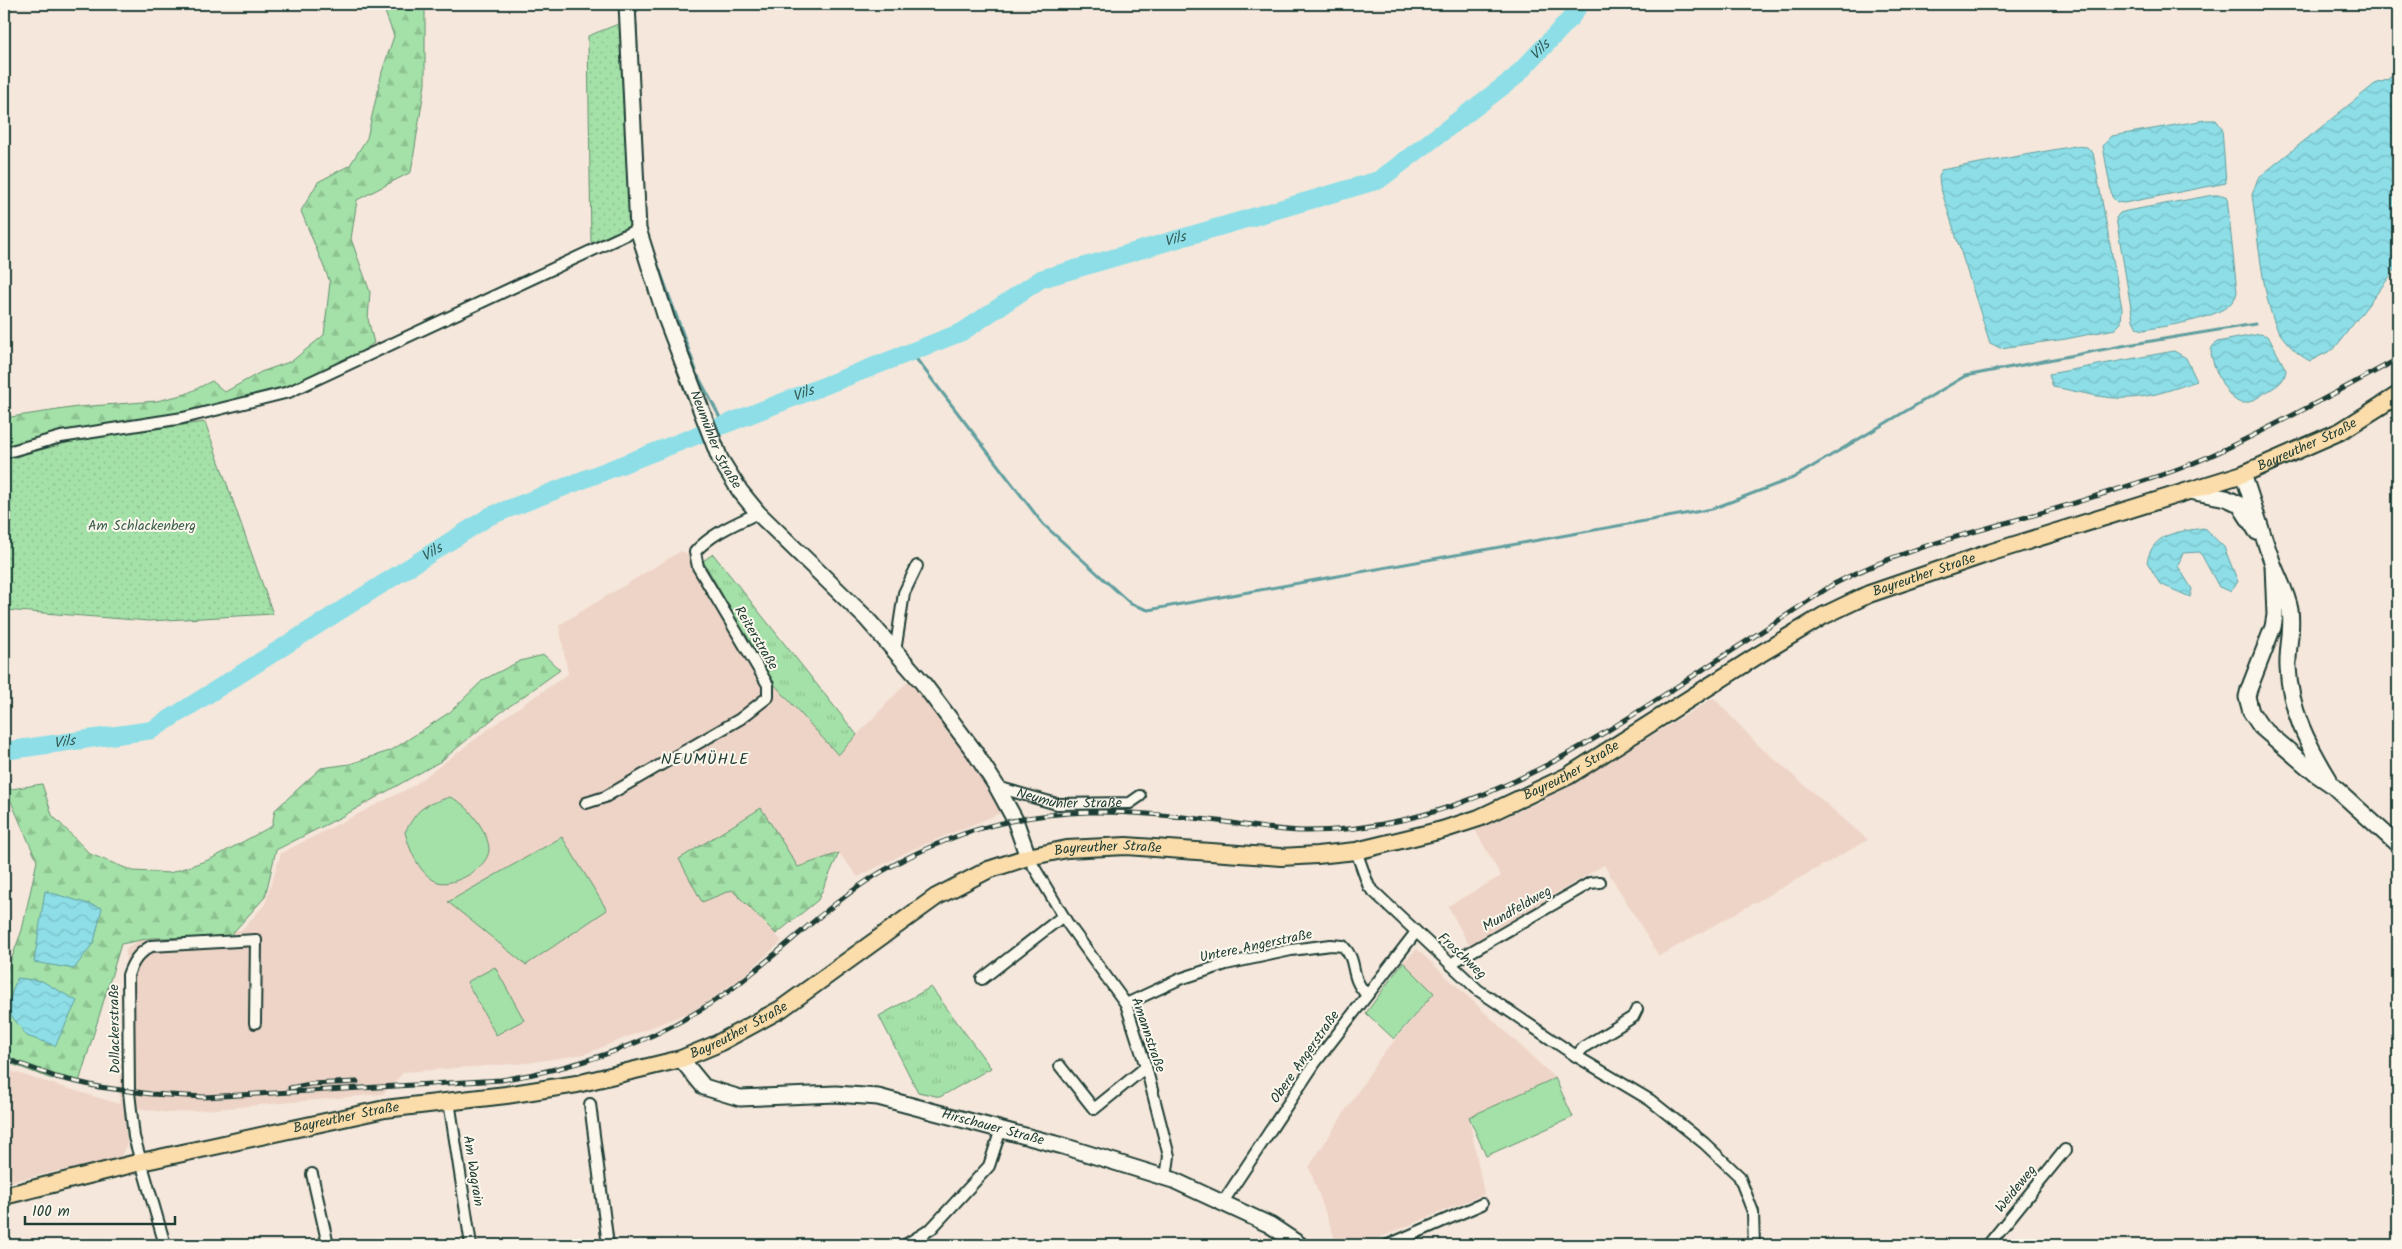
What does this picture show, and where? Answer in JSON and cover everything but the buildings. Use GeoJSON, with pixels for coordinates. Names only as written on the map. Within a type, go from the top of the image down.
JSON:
{"type":"FeatureCollection","features":[{"type":"Feature","properties":{"kind":"main road","name":"Bayreuther Straße"},"geometry":{"type":"LineString","coordinates":[[4,1196],[141,1162],[384,1109],[506,1095],[577,1084],[681,1059],[717,1044],[781,1010],[936,896],[988,870],[1028,857],[1067,849],[1126,846],[1280,857],[1356,851],[1442,830],[1478,818],[1568,776],[1782,640],[1823,616],[1869,594],[1990,553],[2243,474],[2341,431],[2398,395]]}},
{"type":"Feature","properties":{"kind":"street","name":"Neumühler Straße"},"geometry":{"type":"LineString","coordinates":[[627,4],[638,229],[666,318],[720,458],[736,486],[758,514],[866,618],[922,682],[951,720],[997,787],[1015,820],[1028,857]]}},
{"type":"Feature","properties":{"kind":"street"},"geometry":{"type":"LineString","coordinates":[[4,453],[60,437],[183,418],[289,392],[638,229]]}},
{"type":"Feature","properties":{"kind":"street"},"geometry":{"type":"LineString","coordinates":[[2243,474],[2273,565],[2286,591],[2290,612],[2291,633],[2288,664],[2292,704],[2310,747],[2332,784]]}},
{"type":"Feature","properties":{"kind":"street"},"geometry":{"type":"LineString","coordinates":[[2189,491],[2226,498],[2238,504],[2268,547]]}},
{"type":"Feature","properties":{"kind":"street","name":"Reiterstraße"},"geometry":{"type":"LineString","coordinates":[[586,803],[604,797],[740,719],[768,697],[768,685],[698,567],[695,552],[705,541],[725,528],[758,514]]}},
{"type":"Feature","properties":{"kind":"street"},"geometry":{"type":"LineString","coordinates":[[2273,565],[2275,615],[2273,627],[2268,645],[2251,680],[2247,697],[2254,719],[2316,774],[2332,784],[2398,845]]}},
{"type":"Feature","properties":{"kind":"street"},"geometry":{"type":"LineString","coordinates":[[895,652],[904,593],[917,566]]}},
{"type":"Feature","properties":{"kind":"street","name":"Neumühler Straße"},"geometry":{"type":"LineString","coordinates":[[997,787],[1057,804],[1130,803],[1140,796]]}},
{"type":"Feature","properties":{"kind":"street","name":"Froschweg"},"geometry":{"type":"LineString","coordinates":[[1356,851],[1369,887],[1478,990],[1576,1056],[1650,1100],[1704,1143],[1738,1176],[1752,1212],[1754,1245]]}},
{"type":"Feature","properties":{"kind":"street","name":"Amannstraße"},"geometry":{"type":"LineString","coordinates":[[1028,857],[1063,916],[1126,1004],[1146,1067],[1169,1156],[1166,1178]]}},
{"type":"Feature","properties":{"kind":"street","name":"Mundfeldweg"},"geometry":{"type":"LineString","coordinates":[[1450,964],[1590,883],[1600,882]]}},
{"type":"Feature","properties":{"kind":"street"},"geometry":{"type":"LineString","coordinates":[[982,979],[1063,916]]}},
{"type":"Feature","properties":{"kind":"street","name":"Obere Angerstraße"},"geometry":{"type":"LineString","coordinates":[[1223,1202],[1315,1063],[1416,932]]}},
{"type":"Feature","properties":{"kind":"street","name":"Dollackerstraße"},"geometry":{"type":"LineString","coordinates":[[165,1245],[134,1137],[129,1092],[128,975],[139,953],[151,946],[167,943],[256,940],[255,1023]]}},
{"type":"Feature","properties":{"kind":"street","name":"Untere Angerstraße"},"geometry":{"type":"LineString","coordinates":[[1126,1004],[1180,979],[1226,964],[1291,950],[1331,945],[1343,946],[1348,951],[1357,985],[1367,995]]}},
{"type":"Feature","properties":{"kind":"street"},"geometry":{"type":"LineString","coordinates":[[1576,1056],[1584,1047],[1633,1017],[1637,1009]]}},
{"type":"Feature","properties":{"kind":"street","name":"Hirschauer Straße"},"geometry":{"type":"LineString","coordinates":[[681,1059],[704,1087],[740,1098],[836,1094],[878,1098],[1001,1129],[1166,1178],[1223,1202],[1270,1225],[1300,1245]]}},
{"type":"Feature","properties":{"kind":"street"},"geometry":{"type":"LineString","coordinates":[[1060,1066],[1094,1109],[1146,1067]]}},
{"type":"Feature","properties":{"kind":"street","name":"Am Wagrain"},"geometry":{"type":"LineString","coordinates":[[449,1101],[471,1245]]}},
{"type":"Feature","properties":{"kind":"street"},"geometry":{"type":"LineString","coordinates":[[590,1104],[608,1245]]}},
{"type":"Feature","properties":{"kind":"street"},"geometry":{"type":"LineString","coordinates":[[905,1245],[932,1229],[989,1166],[1001,1129]]}},
{"type":"Feature","properties":{"kind":"street","name":"Weideweg"},"geometry":{"type":"LineString","coordinates":[[1988,1245],[2065,1150]]}},
{"type":"Feature","properties":{"kind":"street"},"geometry":{"type":"LineString","coordinates":[[312,1174],[328,1245]]}},
{"type":"Feature","properties":{"kind":"street"},"geometry":{"type":"LineString","coordinates":[[1388,1245],[1482,1204]]}},
{"type":"Feature","properties":{"kind":"shaded area"},"geometry":{"type":"Polygon","coordinates":[[[681,551],[703,561],[774,684],[838,755],[911,678],[974,762],[1003,812],[911,850],[858,877],[839,853],[798,868],[760,808],[679,859],[732,890],[782,941],[741,978],[697,1009],[585,1054],[527,1063],[404,1072],[383,1094],[169,1113],[124,1106],[127,1144],[120,1158],[4,1183],[4,1069],[119,1104],[126,949],[144,937],[242,930],[265,904],[281,853],[413,786],[506,716],[568,674],[559,625],[681,551]]]}},
{"type":"Feature","properties":{"kind":"shaded area"},"geometry":{"type":"Polygon","coordinates":[[[1714,698],[1757,744],[1868,840],[1659,956],[1604,865],[1469,945],[1448,906],[1501,876],[1475,830],[1544,800],[1714,698]]]}},
{"type":"Feature","properties":{"kind":"shaded area"},"geometry":{"type":"Polygon","coordinates":[[[1417,949],[1555,1078],[1469,1117],[1484,1194],[1362,1245],[1337,1245],[1309,1167],[1379,1059],[1434,993],[1403,962],[1417,949]]]}},
{"type":"Feature","properties":{"kind":"green space"},"geometry":{"type":"Polygon","coordinates":[[[382,4],[425,5],[425,84],[411,172],[357,200],[351,239],[370,292],[368,319],[374,343],[350,359],[302,383],[245,402],[65,431],[4,449],[4,418],[78,407],[157,401],[186,394],[212,381],[225,392],[261,372],[292,361],[324,335],[330,282],[301,211],[318,182],[350,165],[367,138],[382,72],[394,36],[382,4]]]}},
{"type":"Feature","properties":{"kind":"green space"},"geometry":{"type":"Polygon","coordinates":[[[621,23],[630,226],[591,243],[588,36],[621,23]]]}},
{"type":"Feature","properties":{"kind":"green space","name":"Am Schlackenberg"},"geometry":{"type":"Polygon","coordinates":[[[205,422],[273,614],[149,621],[4,610],[4,460],[81,439],[205,422]]]}},
{"type":"Feature","properties":{"kind":"green space"},"geometry":{"type":"Polygon","coordinates":[[[713,554],[857,735],[838,755],[774,684],[703,561],[713,554]]]}},
{"type":"Feature","properties":{"kind":"green space"},"geometry":{"type":"Polygon","coordinates":[[[544,655],[560,670],[500,713],[441,761],[343,816],[276,850],[265,897],[229,937],[151,938],[121,944],[79,1082],[49,1078],[4,1061],[4,979],[22,930],[37,861],[6,790],[42,784],[52,815],[90,854],[133,871],[170,873],[211,859],[272,826],[275,810],[321,768],[350,764],[392,750],[450,712],[483,680],[520,661],[544,655]]]}},
{"type":"Feature","properties":{"kind":"green space"},"geometry":{"type":"Polygon","coordinates":[[[450,797],[466,807],[478,822],[487,839],[489,850],[483,863],[469,875],[453,882],[445,883],[432,879],[421,868],[412,854],[405,832],[418,812],[427,805],[450,797]]]}},
{"type":"Feature","properties":{"kind":"green space"},"geometry":{"type":"Polygon","coordinates":[[[761,808],[798,867],[839,853],[818,900],[776,934],[732,890],[702,902],[679,859],[761,808]]]}},
{"type":"Feature","properties":{"kind":"green space"},"geometry":{"type":"Polygon","coordinates":[[[562,837],[607,910],[526,965],[448,902],[562,837]]]}},
{"type":"Feature","properties":{"kind":"green space"},"geometry":{"type":"Polygon","coordinates":[[[1403,962],[1434,993],[1394,1039],[1366,1013],[1403,962]]]}},
{"type":"Feature","properties":{"kind":"green space"},"geometry":{"type":"Polygon","coordinates":[[[495,967],[524,1020],[496,1035],[467,982],[495,967]]]}},
{"type":"Feature","properties":{"kind":"green space"},"geometry":{"type":"Polygon","coordinates":[[[931,987],[991,1068],[940,1097],[918,1092],[879,1016],[931,987]]]}},
{"type":"Feature","properties":{"kind":"green space"},"geometry":{"type":"Polygon","coordinates":[[[1555,1078],[1573,1117],[1486,1156],[1469,1117],[1555,1078]]]}},
{"type":"Feature","properties":{"kind":"water"},"geometry":{"type":"Polygon","coordinates":[[[2398,71],[2398,266],[2334,349],[2310,361],[2289,345],[2273,320],[2265,286],[2252,195],[2258,178],[2375,84],[2387,80],[2398,71]]]}},
{"type":"Feature","properties":{"kind":"water"},"geometry":{"type":"Polygon","coordinates":[[[2205,120],[2216,120],[2222,128],[2226,183],[2124,203],[2117,202],[2112,197],[2103,146],[2112,136],[2205,120]]]}},
{"type":"Feature","properties":{"kind":"water"},"geometry":{"type":"Polygon","coordinates":[[[2075,146],[2087,147],[2093,153],[2122,308],[2121,323],[2115,329],[2066,339],[2000,348],[1990,343],[1940,186],[1939,177],[1941,170],[2075,146]]]}},
{"type":"Feature","properties":{"kind":"water"},"geometry":{"type":"Polygon","coordinates":[[[2213,195],[2227,197],[2237,292],[2233,301],[2224,309],[2198,319],[2144,330],[2137,328],[2133,320],[2116,218],[2120,213],[2127,211],[2213,195]]]}},
{"type":"Feature","properties":{"kind":"water"},"geometry":{"type":"Polygon","coordinates":[[[2260,334],[2268,336],[2286,370],[2285,374],[2283,380],[2276,386],[2253,400],[2242,403],[2231,396],[2221,382],[2211,350],[2217,342],[2260,334]]]}},
{"type":"Feature","properties":{"kind":"water"},"geometry":{"type":"Polygon","coordinates":[[[2174,351],[2186,358],[2197,381],[2147,396],[2111,398],[2053,387],[2049,374],[2174,351]]]}},
{"type":"Feature","properties":{"kind":"water"},"geometry":{"type":"Polygon","coordinates":[[[2204,528],[2224,547],[2238,582],[2230,591],[2219,587],[2200,552],[2183,553],[2178,566],[2192,589],[2190,597],[2160,584],[2147,562],[2150,552],[2155,545],[2168,535],[2204,528]]]}},
{"type":"Feature","properties":{"kind":"water"},"geometry":{"type":"Polygon","coordinates":[[[45,891],[102,908],[94,942],[74,969],[34,962],[45,891]]]}},
{"type":"Feature","properties":{"kind":"water"},"geometry":{"type":"Polygon","coordinates":[[[17,978],[42,981],[77,1001],[55,1046],[27,1036],[6,1009],[17,978]]]}},
{"type":"Feature","properties":{"kind":"waterway"},"geometry":{"type":"LineString","coordinates":[[637,4],[637,11]]}},
{"type":"Feature","properties":{"kind":"waterway","name":"Vils"},"geometry":{"type":"LineString","coordinates":[[4,751],[152,730],[490,516],[962,332],[1041,279],[1379,180],[1514,78],[1571,18],[1580,4]]}},
{"type":"Feature","properties":{"kind":"waterway"},"geometry":{"type":"LineString","coordinates":[[636,24],[639,99]]}},
{"type":"Feature","properties":{"kind":"waterway"},"geometry":{"type":"LineString","coordinates":[[651,246],[696,370]]}},
{"type":"Feature","properties":{"kind":"waterway"},"geometry":{"type":"LineString","coordinates":[[911,352],[1043,524],[1131,604],[1148,610],[1712,509],[1793,478],[1965,376],[2127,345],[2255,324]]}},
{"type":"Feature","properties":{"kind":"waterway"},"geometry":{"type":"LineString","coordinates":[[698,376],[724,425]]}},
{"type":"Feature","properties":{"kind":"railway"},"geometry":{"type":"LineString","coordinates":[[4,1058],[56,1077],[99,1087],[151,1094],[204,1097],[501,1080],[561,1068],[619,1050],[674,1025],[726,993],[760,967],[824,912],[870,879],[895,864],[949,839],[996,824],[1059,814],[1121,812],[1306,831],[1360,828],[1411,818],[1461,803],[1508,784],[1555,761],[1601,735],[1832,585],[1863,570],[1928,545],[2063,507],[2190,464],[2266,429],[2398,359]]}},
{"type":"Feature","properties":{"kind":"railway"},"geometry":{"type":"LineString","coordinates":[[290,1088],[310,1084],[357,1082]]}},
{"type":"Feature","properties":{"kind":"district","name":"NEUMÜHLE"},"geometry":{"type":"Point","coordinates":[705,759]}}]}
